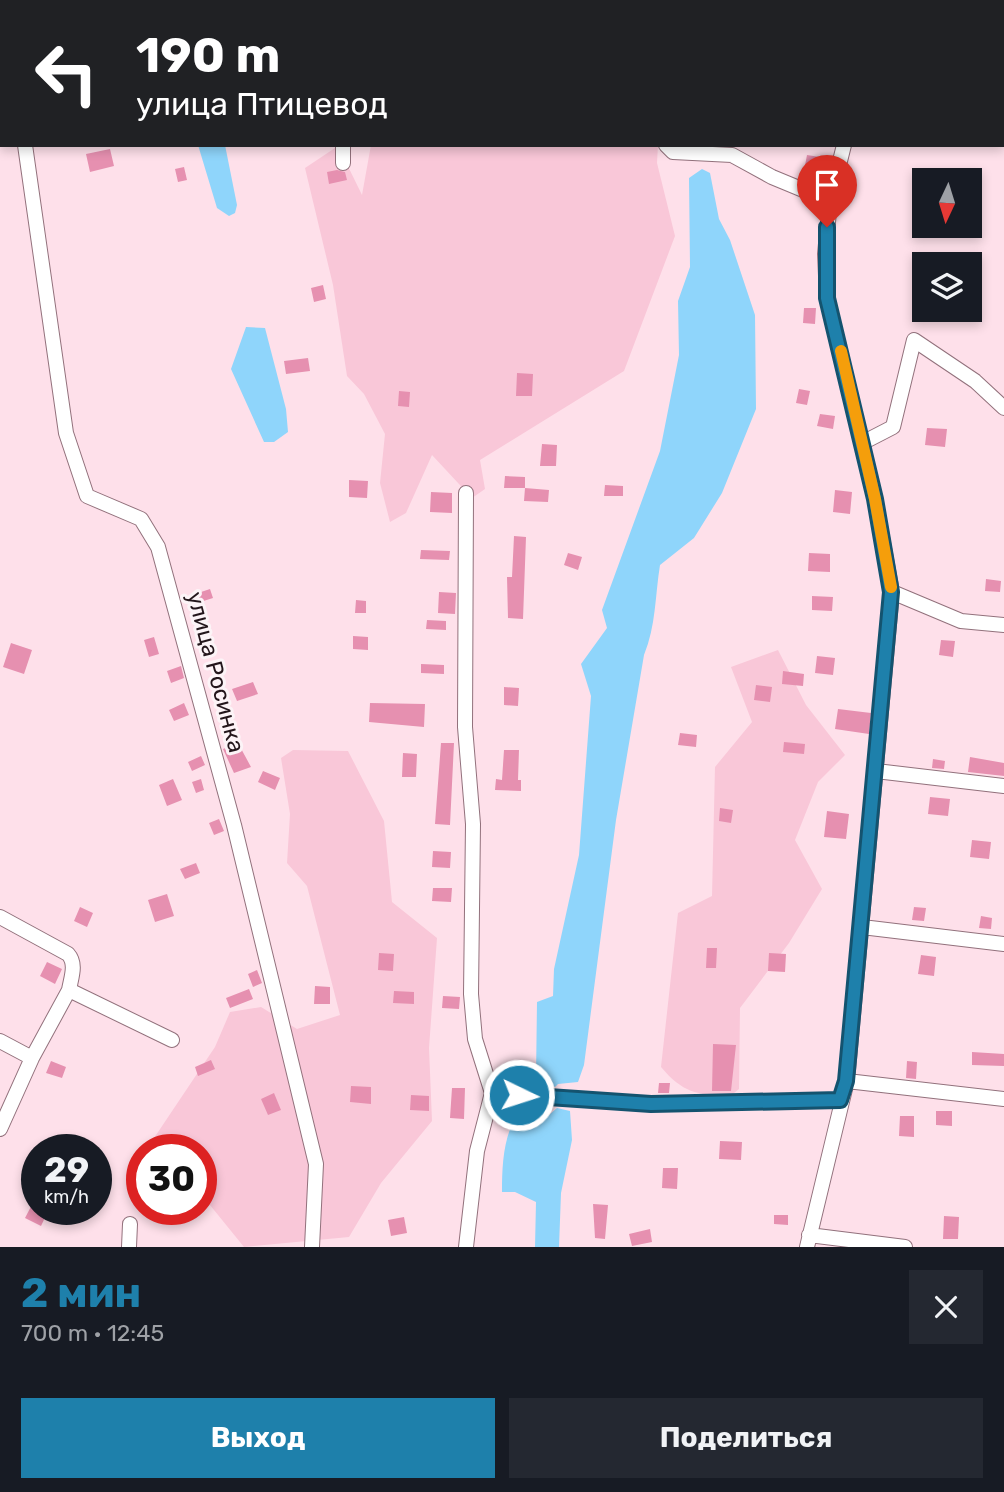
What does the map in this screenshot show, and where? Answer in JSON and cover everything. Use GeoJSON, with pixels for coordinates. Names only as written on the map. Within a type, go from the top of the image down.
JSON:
{"type":"FeatureCollection","features":[{"type":"Feature","properties":{"kind":"street","name":"улица Росинка"},"geometry":{"type":"LineString","coordinates":[[25,147],[66,433],[87,496],[141,519],[158,547],[234,825],[316,1164],[312,1247]]}},
{"type":"Feature","properties":{"kind":"street"},"geometry":{"type":"LineString","coordinates":[[343,147],[343,163]]}},
{"type":"Feature","properties":{"kind":"street"},"geometry":{"type":"LineString","coordinates":[[668,147],[673,152],[732,155],[772,177],[830,201]]}},
{"type":"Feature","properties":{"kind":"street"},"geometry":{"type":"LineString","coordinates":[[844,147],[830,201],[825,254],[827,298],[862,443],[891,592],[846,1081],[808,1241],[905,1247]]}},
{"type":"Feature","properties":{"kind":"street"},"geometry":{"type":"LineString","coordinates":[[862,443],[893,427],[914,340],[975,381],[1004,408]]}},
{"type":"Feature","properties":{"kind":"street"},"geometry":{"type":"LineString","coordinates":[[466,493],[466,727],[473,824],[471,994],[475,1039],[492,1093],[477,1151],[466,1247]]}},
{"type":"Feature","properties":{"kind":"street"},"geometry":{"type":"LineString","coordinates":[[891,592],[961,621],[1004,625]]}},
{"type":"Feature","properties":{"kind":"street"},"geometry":{"type":"LineString","coordinates":[[876,771],[1004,786]]}},
{"type":"Feature","properties":{"kind":"street"},"geometry":{"type":"LineString","coordinates":[[0,917],[68,954],[74,968],[69,990],[32,1058],[0,1129]]}},
{"type":"Feature","properties":{"kind":"street"},"geometry":{"type":"LineString","coordinates":[[862,927],[1004,944]]}},
{"type":"Feature","properties":{"kind":"street"},"geometry":{"type":"LineString","coordinates":[[69,990],[172,1041]]}},
{"type":"Feature","properties":{"kind":"street"},"geometry":{"type":"LineString","coordinates":[[0,1041],[32,1058]]}},
{"type":"Feature","properties":{"kind":"street"},"geometry":{"type":"LineString","coordinates":[[846,1081],[1004,1100]]}},
{"type":"Feature","properties":{"kind":"street"},"geometry":{"type":"LineString","coordinates":[[492,1093],[651,1104],[840,1100]]}},
{"type":"Feature","properties":{"kind":"street"},"geometry":{"type":"LineString","coordinates":[[129,1247],[130,1225]]}},
{"type":"Feature","properties":{"kind":"shaded area"},"geometry":{"type":"Polygon","coordinates":[[[338,147],[362,195],[371,147],[658,147],[657,163],[675,236],[624,371],[480,460],[485,489],[472,498],[432,455],[406,513],[390,522],[380,483],[385,434],[364,394],[347,376],[333,285],[305,168],[338,147]]]}},
{"type":"Feature","properties":{"kind":"shaded area"},"geometry":{"type":"Polygon","coordinates":[[[778,650],[806,705],[845,755],[818,782],[795,840],[822,889],[789,943],[740,1008],[739,1089],[729,1097],[708,1095],[683,1087],[661,1067],[678,913],[712,896],[715,767],[752,722],[731,667],[778,650]]]}},
{"type":"Feature","properties":{"kind":"shaded area"},"geometry":{"type":"Polygon","coordinates":[[[293,750],[348,751],[384,821],[392,902],[437,938],[429,1048],[432,1121],[381,1183],[349,1237],[244,1247],[217,1214],[217,1134],[157,1134],[215,1047],[230,1012],[261,1007],[297,1029],[340,1015],[307,886],[287,863],[290,814],[281,758],[293,750]]]}},
{"type":"Feature","properties":{"kind":"water"},"geometry":{"type":"Polygon","coordinates":[[[199,147],[225,147],[237,205],[235,213],[229,216],[217,208],[199,147]]]}},
{"type":"Feature","properties":{"kind":"water"},"geometry":{"type":"Polygon","coordinates":[[[702,169],[710,173],[719,219],[730,240],[755,315],[756,409],[722,493],[694,538],[660,565],[653,622],[644,655],[616,820],[584,1065],[578,1082],[558,1084],[555,1087],[536,1077],[537,1002],[553,996],[554,969],[579,855],[591,696],[581,664],[607,628],[602,610],[660,451],[679,355],[678,301],[690,267],[689,178],[702,169]]]}},
{"type":"Feature","properties":{"kind":"water"},"geometry":{"type":"Polygon","coordinates":[[[246,327],[265,328],[286,409],[288,432],[274,442],[264,442],[231,369],[246,327]]]}},
{"type":"Feature","properties":{"kind":"water"},"geometry":{"type":"Polygon","coordinates":[[[557,1108],[570,1111],[572,1140],[561,1193],[559,1247],[535,1247],[536,1202],[515,1192],[502,1192],[504,1154],[515,1118],[536,1126],[557,1108]]]}},
{"type":"Feature","properties":{"kind":"building"},"geometry":{"type":"Polygon","coordinates":[[[110,149],[114,166],[90,172],[86,154],[110,149]]]}},
{"type":"Feature","properties":{"kind":"building"},"geometry":{"type":"Polygon","coordinates":[[[807,155],[826,158],[822,179],[803,176],[807,155]]]}},
{"type":"Feature","properties":{"kind":"building"},"geometry":{"type":"Polygon","coordinates":[[[184,167],[187,180],[178,182],[175,169],[184,167]]]}},
{"type":"Feature","properties":{"kind":"building"},"geometry":{"type":"Polygon","coordinates":[[[327,172],[345,172],[347,180],[329,184],[327,172]]]}},
{"type":"Feature","properties":{"kind":"building"},"geometry":{"type":"Polygon","coordinates":[[[323,285],[326,299],[314,302],[311,288],[323,285]]]}},
{"type":"Feature","properties":{"kind":"building"},"geometry":{"type":"Polygon","coordinates":[[[804,308],[816,308],[815,324],[803,323],[804,308]]]}},
{"type":"Feature","properties":{"kind":"building"},"geometry":{"type":"Polygon","coordinates":[[[308,358],[310,371],[286,374],[284,361],[308,358]]]}},
{"type":"Feature","properties":{"kind":"building"},"geometry":{"type":"Polygon","coordinates":[[[517,373],[533,374],[532,396],[516,396],[517,373]]]}},
{"type":"Feature","properties":{"kind":"building"},"geometry":{"type":"Polygon","coordinates":[[[799,389],[810,391],[807,405],[796,403],[799,389]]]}},
{"type":"Feature","properties":{"kind":"building"},"geometry":{"type":"Polygon","coordinates":[[[399,391],[410,392],[409,407],[398,406],[399,391]]]}},
{"type":"Feature","properties":{"kind":"building"},"geometry":{"type":"Polygon","coordinates":[[[820,414],[835,416],[833,429],[817,426],[820,414]]]}},
{"type":"Feature","properties":{"kind":"building"},"geometry":{"type":"Polygon","coordinates":[[[927,428],[947,429],[945,447],[925,445],[927,428]]]}},
{"type":"Feature","properties":{"kind":"building"},"geometry":{"type":"Polygon","coordinates":[[[542,444],[557,445],[556,466],[540,466],[542,444]]]}},
{"type":"Feature","properties":{"kind":"building"},"geometry":{"type":"Polygon","coordinates":[[[505,476],[525,477],[525,488],[504,488],[505,476]]]}},
{"type":"Feature","properties":{"kind":"building"},"geometry":{"type":"Polygon","coordinates":[[[349,480],[368,481],[367,498],[349,497],[349,480]]]}},
{"type":"Feature","properties":{"kind":"building"},"geometry":{"type":"Polygon","coordinates":[[[605,485],[623,486],[623,496],[604,496],[605,485]]]}},
{"type":"Feature","properties":{"kind":"building"},"geometry":{"type":"Polygon","coordinates":[[[525,488],[549,490],[548,502],[524,501],[525,488]]]}},
{"type":"Feature","properties":{"kind":"building"},"geometry":{"type":"Polygon","coordinates":[[[835,490],[852,492],[850,514],[833,512],[835,490]]]}},
{"type":"Feature","properties":{"kind":"building"},"geometry":{"type":"Polygon","coordinates":[[[431,492],[452,493],[452,513],[430,512],[431,492]]]}},
{"type":"Feature","properties":{"kind":"building"},"geometry":{"type":"Polygon","coordinates":[[[514,536],[526,537],[523,619],[508,618],[507,577],[512,577],[514,536]]]}},
{"type":"Feature","properties":{"kind":"building"},"geometry":{"type":"Polygon","coordinates":[[[421,550],[450,551],[449,560],[420,559],[421,550]]]}},
{"type":"Feature","properties":{"kind":"building"},"geometry":{"type":"Polygon","coordinates":[[[568,553],[582,557],[578,570],[564,565],[568,553]]]}},
{"type":"Feature","properties":{"kind":"building"},"geometry":{"type":"Polygon","coordinates":[[[809,553],[830,554],[830,572],[808,571],[809,553]]]}},
{"type":"Feature","properties":{"kind":"building"},"geometry":{"type":"Polygon","coordinates":[[[986,579],[1001,581],[1000,592],[985,591],[986,579]]]}},
{"type":"Feature","properties":{"kind":"building"},"geometry":{"type":"Polygon","coordinates":[[[210,589],[213,598],[194,604],[192,595],[210,589]]]}},
{"type":"Feature","properties":{"kind":"building"},"geometry":{"type":"Polygon","coordinates":[[[439,592],[456,593],[455,614],[438,613],[439,592]]]}},
{"type":"Feature","properties":{"kind":"building"},"geometry":{"type":"Polygon","coordinates":[[[812,596],[833,597],[832,611],[812,610],[812,596]]]}},
{"type":"Feature","properties":{"kind":"building"},"geometry":{"type":"Polygon","coordinates":[[[356,600],[366,601],[366,613],[355,613],[356,600]]]}},
{"type":"Feature","properties":{"kind":"building"},"geometry":{"type":"Polygon","coordinates":[[[427,620],[446,621],[446,630],[426,629],[427,620]]]}},
{"type":"Feature","properties":{"kind":"building"},"geometry":{"type":"Polygon","coordinates":[[[353,636],[368,637],[368,650],[353,649],[353,636]]]}},
{"type":"Feature","properties":{"kind":"building"},"geometry":{"type":"Polygon","coordinates":[[[154,637],[159,654],[149,657],[144,640],[154,637]]]}},
{"type":"Feature","properties":{"kind":"building"},"geometry":{"type":"Polygon","coordinates":[[[941,640],[955,641],[953,657],[939,655],[941,640]]]}},
{"type":"Feature","properties":{"kind":"building"},"geometry":{"type":"Polygon","coordinates":[[[11,643],[32,650],[24,674],[3,667],[11,643]]]}},
{"type":"Feature","properties":{"kind":"building"},"geometry":{"type":"Polygon","coordinates":[[[817,656],[835,658],[833,675],[815,673],[817,656]]]}},
{"type":"Feature","properties":{"kind":"building"},"geometry":{"type":"Polygon","coordinates":[[[421,664],[444,665],[444,674],[421,673],[421,664]]]}},
{"type":"Feature","properties":{"kind":"building"},"geometry":{"type":"Polygon","coordinates":[[[181,666],[184,678],[171,683],[167,671],[181,666]]]}},
{"type":"Feature","properties":{"kind":"building"},"geometry":{"type":"Polygon","coordinates":[[[783,671],[804,674],[803,686],[782,684],[783,671]]]}},
{"type":"Feature","properties":{"kind":"building"},"geometry":{"type":"Polygon","coordinates":[[[253,682],[258,694],[237,701],[232,689],[253,682]]]}},
{"type":"Feature","properties":{"kind":"building"},"geometry":{"type":"Polygon","coordinates":[[[756,685],[772,687],[770,702],[754,700],[756,685]]]}},
{"type":"Feature","properties":{"kind":"building"},"geometry":{"type":"Polygon","coordinates":[[[504,687],[519,688],[518,706],[504,705],[504,687]]]}},
{"type":"Feature","properties":{"kind":"building"},"geometry":{"type":"Polygon","coordinates":[[[184,703],[189,715],[174,721],[169,710],[184,703]]]}},
{"type":"Feature","properties":{"kind":"building"},"geometry":{"type":"Polygon","coordinates":[[[370,703],[425,704],[424,727],[369,722],[370,703]]]}},
{"type":"Feature","properties":{"kind":"building"},"geometry":{"type":"Polygon","coordinates":[[[838,709],[871,713],[869,734],[835,729],[838,709]]]}},
{"type":"Feature","properties":{"kind":"building"},"geometry":{"type":"Polygon","coordinates":[[[680,733],[697,735],[696,747],[678,745],[680,733]]]}},
{"type":"Feature","properties":{"kind":"building"},"geometry":{"type":"Polygon","coordinates":[[[784,742],[805,744],[804,754],[783,752],[784,742]]]}},
{"type":"Feature","properties":{"kind":"building"},"geometry":{"type":"Polygon","coordinates":[[[238,743],[251,767],[234,773],[223,749],[238,743]]]}},
{"type":"Feature","properties":{"kind":"building"},"geometry":{"type":"Polygon","coordinates":[[[441,743],[454,743],[450,825],[435,824],[441,743]]]}},
{"type":"Feature","properties":{"kind":"building"},"geometry":{"type":"Polygon","coordinates":[[[504,750],[519,750],[518,780],[521,780],[521,791],[495,790],[496,779],[502,780],[504,750]]]}},
{"type":"Feature","properties":{"kind":"building"},"geometry":{"type":"Polygon","coordinates":[[[403,753],[417,754],[416,777],[402,777],[403,753]]]}},
{"type":"Feature","properties":{"kind":"building"},"geometry":{"type":"Polygon","coordinates":[[[201,756],[205,765],[192,771],[188,762],[201,756]]]}},
{"type":"Feature","properties":{"kind":"building"},"geometry":{"type":"Polygon","coordinates":[[[970,757],[1004,763],[1004,776],[968,772],[970,757]]]}},
{"type":"Feature","properties":{"kind":"building"},"geometry":{"type":"Polygon","coordinates":[[[933,759],[945,761],[944,769],[932,768],[933,759]]]}},
{"type":"Feature","properties":{"kind":"building"},"geometry":{"type":"Polygon","coordinates":[[[263,771],[280,778],[275,790],[258,782],[263,771]]]}},
{"type":"Feature","properties":{"kind":"building"},"geometry":{"type":"Polygon","coordinates":[[[173,779],[182,800],[167,806],[159,785],[173,779]]]}},
{"type":"Feature","properties":{"kind":"building"},"geometry":{"type":"Polygon","coordinates":[[[201,779],[204,790],[196,793],[192,782],[201,779]]]}},
{"type":"Feature","properties":{"kind":"building"},"geometry":{"type":"Polygon","coordinates":[[[930,797],[950,799],[948,816],[928,814],[930,797]]]}},
{"type":"Feature","properties":{"kind":"building"},"geometry":{"type":"Polygon","coordinates":[[[720,808],[733,810],[731,823],[719,821],[720,808]]]}},
{"type":"Feature","properties":{"kind":"building"},"geometry":{"type":"Polygon","coordinates":[[[827,811],[849,814],[846,839],[824,837],[827,811]]]}},
{"type":"Feature","properties":{"kind":"building"},"geometry":{"type":"Polygon","coordinates":[[[219,819],[224,831],[214,835],[209,823],[219,819]]]}},
{"type":"Feature","properties":{"kind":"building"},"geometry":{"type":"Polygon","coordinates":[[[972,840],[991,842],[989,859],[970,857],[972,840]]]}},
{"type":"Feature","properties":{"kind":"building"},"geometry":{"type":"Polygon","coordinates":[[[433,851],[451,852],[450,868],[432,867],[433,851]]]}},
{"type":"Feature","properties":{"kind":"building"},"geometry":{"type":"Polygon","coordinates":[[[196,863],[200,873],[185,879],[180,869],[196,863]]]}},
{"type":"Feature","properties":{"kind":"building"},"geometry":{"type":"Polygon","coordinates":[[[433,888],[452,888],[451,902],[432,901],[433,888]]]}},
{"type":"Feature","properties":{"kind":"building"},"geometry":{"type":"Polygon","coordinates":[[[167,894],[174,916],[155,922],[148,900],[167,894]]]}},
{"type":"Feature","properties":{"kind":"building"},"geometry":{"type":"Polygon","coordinates":[[[80,907],[93,913],[87,927],[74,921],[80,907]]]}},
{"type":"Feature","properties":{"kind":"building"},"geometry":{"type":"Polygon","coordinates":[[[914,907],[926,908],[924,921],[912,920],[914,907]]]}},
{"type":"Feature","properties":{"kind":"building"},"geometry":{"type":"Polygon","coordinates":[[[981,916],[992,918],[991,929],[979,928],[981,916]]]}},
{"type":"Feature","properties":{"kind":"building"},"geometry":{"type":"Polygon","coordinates":[[[707,948],[717,948],[716,968],[706,968],[707,948]]]}},
{"type":"Feature","properties":{"kind":"building"},"geometry":{"type":"Polygon","coordinates":[[[379,953],[394,954],[393,971],[378,970],[379,953]]]}},
{"type":"Feature","properties":{"kind":"building"},"geometry":{"type":"Polygon","coordinates":[[[769,953],[786,954],[785,972],[768,971],[769,953]]]}},
{"type":"Feature","properties":{"kind":"building"},"geometry":{"type":"Polygon","coordinates":[[[921,955],[936,957],[934,976],[918,974],[921,955]]]}},
{"type":"Feature","properties":{"kind":"building"},"geometry":{"type":"Polygon","coordinates":[[[47,962],[62,969],[55,984],[40,976],[47,962]]]}},
{"type":"Feature","properties":{"kind":"building"},"geometry":{"type":"Polygon","coordinates":[[[257,970],[262,983],[253,987],[248,974],[257,970]]]}},
{"type":"Feature","properties":{"kind":"building"},"geometry":{"type":"Polygon","coordinates":[[[315,986],[330,987],[330,1004],[314,1004],[315,986]]]}},
{"type":"Feature","properties":{"kind":"building"},"geometry":{"type":"Polygon","coordinates":[[[249,989],[253,999],[230,1008],[226,998],[249,989]]]}},
{"type":"Feature","properties":{"kind":"building"},"geometry":{"type":"Polygon","coordinates":[[[394,991],[414,992],[414,1004],[393,1003],[394,991]]]}},
{"type":"Feature","properties":{"kind":"building"},"geometry":{"type":"Polygon","coordinates":[[[443,996],[460,997],[459,1009],[442,1008],[443,996]]]}},
{"type":"Feature","properties":{"kind":"building"},"geometry":{"type":"Polygon","coordinates":[[[713,1044],[736,1045],[731,1091],[712,1091],[713,1044]]]}},
{"type":"Feature","properties":{"kind":"building"},"geometry":{"type":"Polygon","coordinates":[[[972,1052],[1004,1054],[1004,1066],[972,1065],[972,1052]]]}},
{"type":"Feature","properties":{"kind":"building"},"geometry":{"type":"Polygon","coordinates":[[[211,1060],[215,1069],[198,1076],[195,1067],[211,1060]]]}},
{"type":"Feature","properties":{"kind":"building"},"geometry":{"type":"Polygon","coordinates":[[[51,1061],[66,1067],[62,1078],[46,1073],[51,1061]]]}},
{"type":"Feature","properties":{"kind":"building"},"geometry":{"type":"Polygon","coordinates":[[[907,1061],[917,1062],[916,1079],[906,1078],[907,1061]]]}},
{"type":"Feature","properties":{"kind":"building"},"geometry":{"type":"Polygon","coordinates":[[[659,1083],[670,1083],[669,1093],[658,1093],[659,1083]]]}},
{"type":"Feature","properties":{"kind":"building"},"geometry":{"type":"Polygon","coordinates":[[[351,1086],[371,1087],[371,1104],[350,1102],[351,1086]]]}},
{"type":"Feature","properties":{"kind":"building"},"geometry":{"type":"Polygon","coordinates":[[[452,1088],[465,1088],[464,1119],[450,1118],[452,1088]]]}},
{"type":"Feature","properties":{"kind":"building"},"geometry":{"type":"Polygon","coordinates":[[[274,1093],[281,1110],[268,1115],[261,1099],[274,1093]]]}},
{"type":"Feature","properties":{"kind":"building"},"geometry":{"type":"Polygon","coordinates":[[[411,1095],[429,1096],[429,1111],[410,1110],[411,1095]]]}},
{"type":"Feature","properties":{"kind":"building"},"geometry":{"type":"Polygon","coordinates":[[[936,1111],[952,1111],[952,1126],[936,1125],[936,1111]]]}},
{"type":"Feature","properties":{"kind":"building"},"geometry":{"type":"Polygon","coordinates":[[[900,1116],[914,1116],[914,1137],[899,1136],[900,1116]]]}},
{"type":"Feature","properties":{"kind":"building"},"geometry":{"type":"Polygon","coordinates":[[[720,1141],[742,1142],[741,1160],[719,1159],[720,1141]]]}},
{"type":"Feature","properties":{"kind":"building"},"geometry":{"type":"Polygon","coordinates":[[[663,1168],[678,1168],[677,1189],[662,1188],[663,1168]]]}},
{"type":"Feature","properties":{"kind":"building"},"geometry":{"type":"Polygon","coordinates":[[[593,1204],[608,1205],[605,1239],[595,1238],[593,1204]]]}},
{"type":"Feature","properties":{"kind":"building"},"geometry":{"type":"Polygon","coordinates":[[[774,1215],[788,1215],[788,1225],[774,1224],[774,1215]]]}},
{"type":"Feature","properties":{"kind":"building"},"geometry":{"type":"Polygon","coordinates":[[[944,1216],[959,1217],[958,1239],[943,1239],[944,1216]]]}},
{"type":"Feature","properties":{"kind":"building"},"geometry":{"type":"Polygon","coordinates":[[[404,1217],[407,1233],[391,1236],[388,1220],[404,1217]]]}},
{"type":"Feature","properties":{"kind":"building"},"geometry":{"type":"Polygon","coordinates":[[[650,1229],[652,1242],[632,1246],[629,1234],[650,1229]]]}},
{"type":"Feature","properties":{"kind":"slow traffic"},"geometry":{"type":"LineString","coordinates":[[841,351],[875,499],[891,587]]}},
{"type":"Feature","properties":{"kind":"route"},"geometry":{"type":"LineString","coordinates":[[519,1095],[651,1104],[840,1100],[846,1081],[891,592],[875,499],[827,298],[827,227]]}}]}
